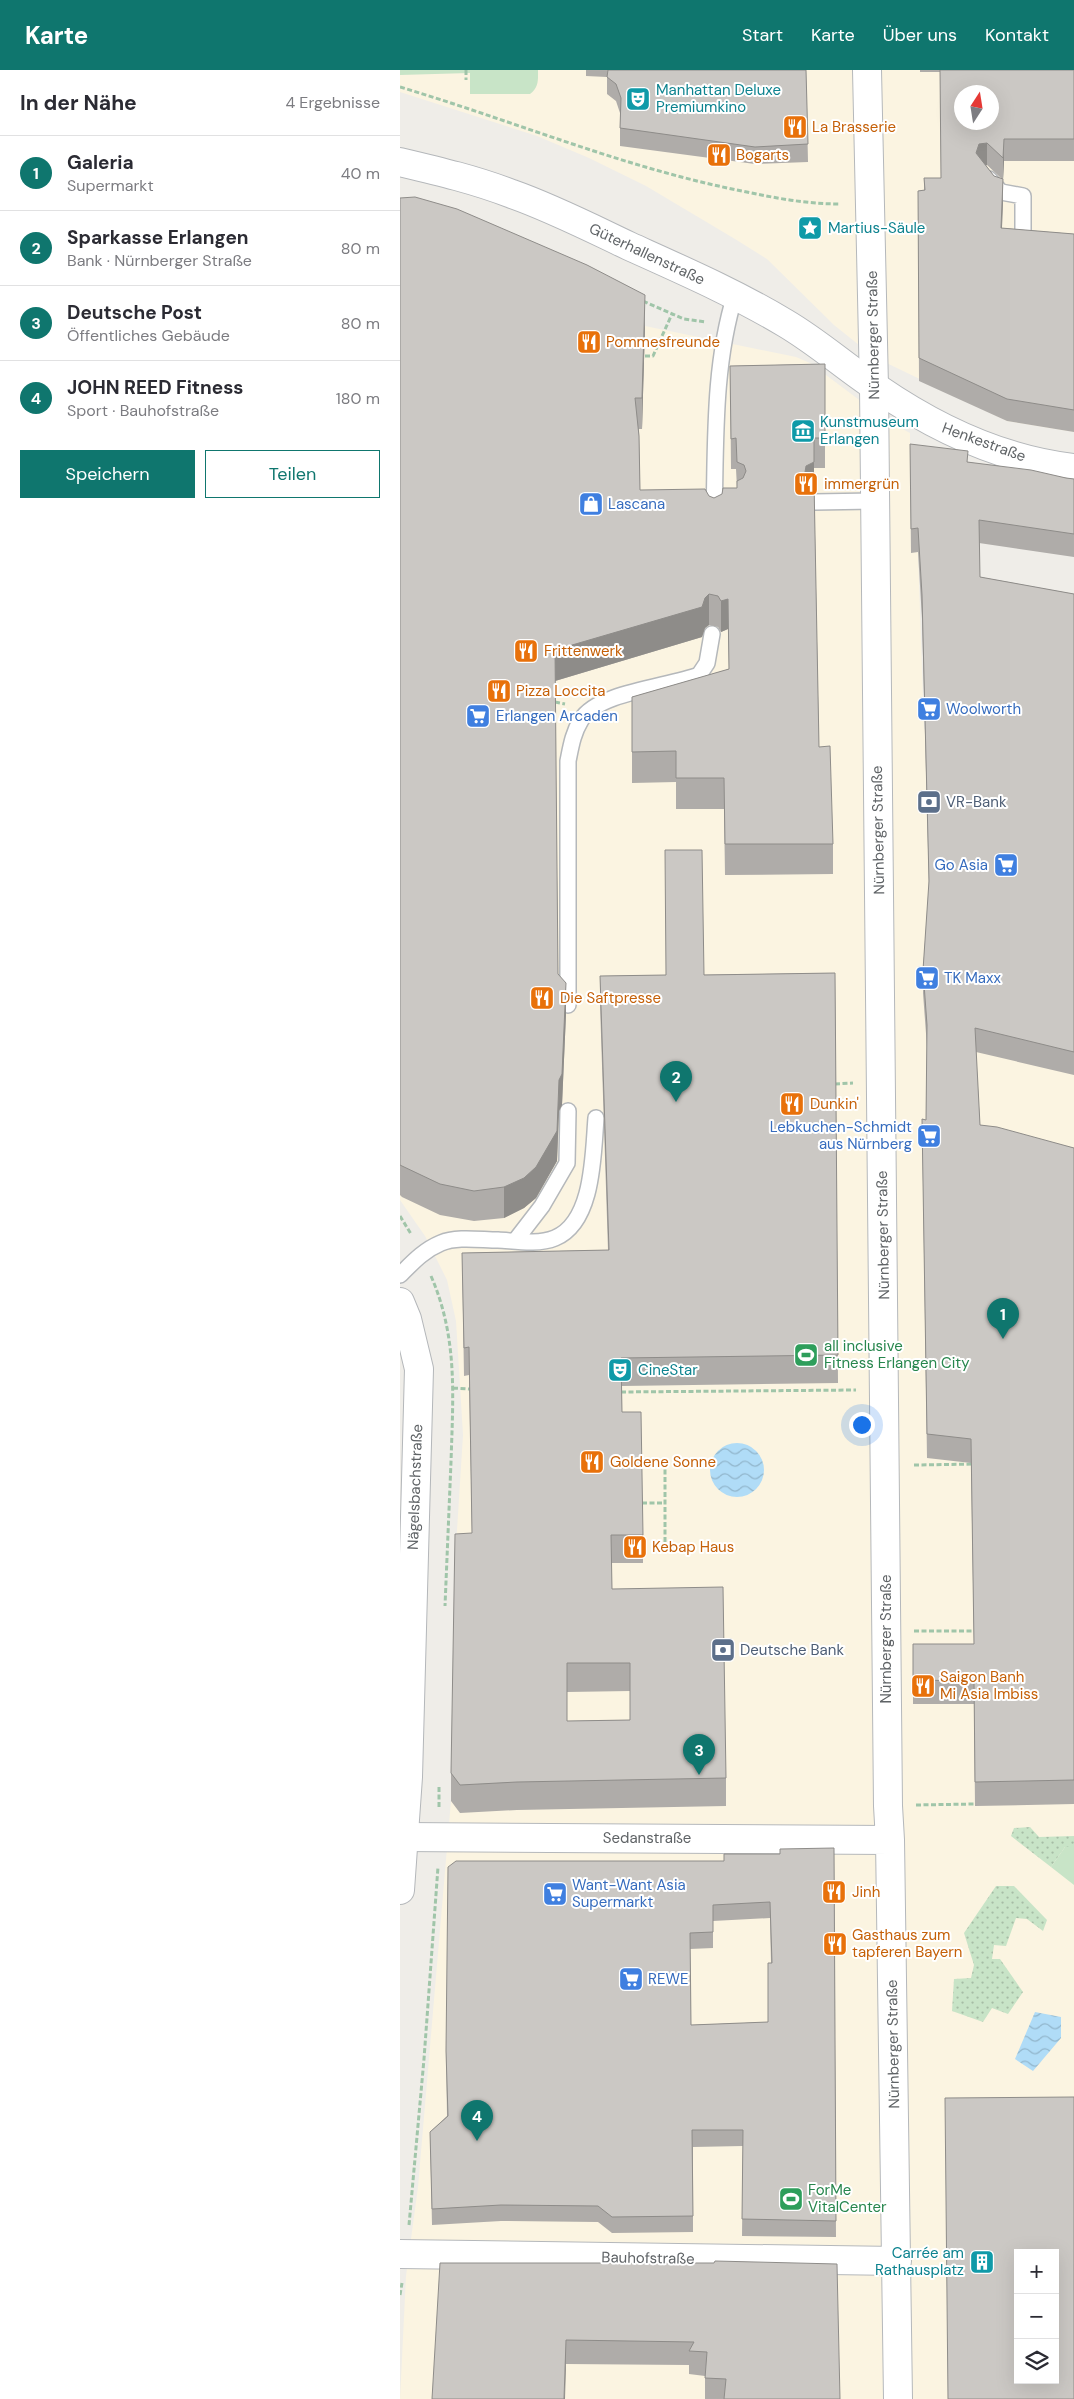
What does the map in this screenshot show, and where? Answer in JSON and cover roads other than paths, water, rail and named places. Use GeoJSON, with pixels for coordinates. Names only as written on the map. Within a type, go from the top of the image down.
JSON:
{"type":"FeatureCollection","features":[{"type":"Feature","properties":{"kind":"street","name":"Nürnberger Straße"},"geometry":{"type":"LineString","coordinates":[[867,70],[874,387],[888,1806],[898,2399]]}},
{"type":"Feature","properties":{"kind":"street","name":"Güterhallenstraße"},"geometry":{"type":"LineString","coordinates":[[400,162],[472,180],[514,194],[735,295],[820,344],[874,387]]}},
{"type":"Feature","properties":{"kind":"street","name":"Henkestraße"},"geometry":{"type":"LineString","coordinates":[[874,387],[919,415],[974,442],[1017,456],[1074,468]]}},
{"type":"Feature","properties":{"kind":"street","name":"Nägelsbachstraße"},"geometry":{"type":"LineString","coordinates":[[400,1302],[407,1319],[419,1369],[408,1777],[400,1890]]}},
{"type":"Feature","properties":{"kind":"street","name":"Sedanstraße"},"geometry":{"type":"LineString","coordinates":[[403,1829],[890,1840]]}},
{"type":"Feature","properties":{"kind":"street","name":"Bauhofstraße"},"geometry":{"type":"LineString","coordinates":[[400,2254],[896,2261]]}},
{"type":"Feature","properties":{"kind":"lane"},"geometry":{"type":"LineString","coordinates":[[985,174],[1001,192],[1023,196],[1023,243]]}},
{"type":"Feature","properties":{"kind":"lane"},"geometry":{"type":"LineString","coordinates":[[719,509],[717,413],[726,327],[735,295]]}},
{"type":"Feature","properties":{"kind":"lane"},"geometry":{"type":"LineString","coordinates":[[814,502],[874,501]]}},
{"type":"Feature","properties":{"kind":"lane"},"geometry":{"type":"LineString","coordinates":[[568,1005],[568,760],[572,737],[581,719],[590,709],[611,700],[698,675],[707,663],[712,634]]}},
{"type":"Feature","properties":{"kind":"lane"},"geometry":{"type":"LineString","coordinates":[[514,1241],[542,1206],[567,1164],[568,1111]]}},
{"type":"Feature","properties":{"kind":"lane"},"geometry":{"type":"LineString","coordinates":[[400,1275],[422,1253],[443,1242],[472,1239],[514,1241],[554,1238],[567,1231],[579,1215],[588,1188],[596,1118]]}},
{"type":"Feature","properties":{"kind":"water"},"geometry":{"type":"Polygon","coordinates":[[[737,1443],[747,1445],[756,1451],[762,1460],[764,1470],[762,1480],[756,1489],[747,1495],[737,1497],[727,1495],[718,1489],[712,1480],[710,1470],[712,1460],[718,1451],[727,1445],[737,1443]]]}},
{"type":"Feature","properties":{"kind":"water"},"geometry":{"type":"Polygon","coordinates":[[[1035,2012],[1061,2017],[1061,2038],[1033,2071],[1015,2059],[1035,2012]]]}},
{"type":"Feature","properties":{"kind":"place","name":"Manhattan Deluxe Premiumkino"},"geometry":{"type":"Point","coordinates":[638,99]}},
{"type":"Feature","properties":{"kind":"place","name":"La Brasserie"},"geometry":{"type":"Point","coordinates":[795,127]}},
{"type":"Feature","properties":{"kind":"place","name":"Bogarts"},"geometry":{"type":"Point","coordinates":[719,155]}},
{"type":"Feature","properties":{"kind":"place","name":"Martius-Säule"},"geometry":{"type":"Point","coordinates":[810,228]}},
{"type":"Feature","properties":{"kind":"place","name":"Pommesfreunde"},"geometry":{"type":"Point","coordinates":[589,342]}},
{"type":"Feature","properties":{"kind":"place","name":"Kunstmuseum Erlangen"},"geometry":{"type":"Point","coordinates":[803,431]}},
{"type":"Feature","properties":{"kind":"place","name":"immergrün"},"geometry":{"type":"Point","coordinates":[806,484]}},
{"type":"Feature","properties":{"kind":"place","name":"Lascana"},"geometry":{"type":"Point","coordinates":[591,504]}},
{"type":"Feature","properties":{"kind":"place","name":"Frittenwerk"},"geometry":{"type":"Point","coordinates":[526,651]}},
{"type":"Feature","properties":{"kind":"place","name":"Pizza Loccita"},"geometry":{"type":"Point","coordinates":[499,691]}},
{"type":"Feature","properties":{"kind":"place","name":"Woolworth"},"geometry":{"type":"Point","coordinates":[929,709]}},
{"type":"Feature","properties":{"kind":"place","name":"Erlangen Arcaden"},"geometry":{"type":"Point","coordinates":[478,716]}},
{"type":"Feature","properties":{"kind":"place","name":"VR-Bank"},"geometry":{"type":"Point","coordinates":[929,802]}},
{"type":"Feature","properties":{"kind":"place","name":"Go Asia"},"geometry":{"type":"Point","coordinates":[1006,865]}},
{"type":"Feature","properties":{"kind":"place","name":"TK Maxx"},"geometry":{"type":"Point","coordinates":[927,978]}},
{"type":"Feature","properties":{"kind":"place","name":"Die Saftpresse"},"geometry":{"type":"Point","coordinates":[542,998]}},
{"type":"Feature","properties":{"kind":"place","name":"Sparkasse Erlangen"},"geometry":{"type":"Point","coordinates":[676,1102]}},
{"type":"Feature","properties":{"kind":"place","name":"Dunkin'"},"geometry":{"type":"Point","coordinates":[792,1104]}},
{"type":"Feature","properties":{"kind":"place","name":"Lebkuchen-Schmidt aus Nürnberg"},"geometry":{"type":"Point","coordinates":[929,1136]}},
{"type":"Feature","properties":{"kind":"place","name":"Galeria"},"geometry":{"type":"Point","coordinates":[1003,1339]}},
{"type":"Feature","properties":{"kind":"place","name":"all inclusive Fitness Erlangen City"},"geometry":{"type":"Point","coordinates":[806,1355]}},
{"type":"Feature","properties":{"kind":"place","name":"CineStar"},"geometry":{"type":"Point","coordinates":[620,1370]}},
{"type":"Feature","properties":{"kind":"place","name":"Goldene Sonne"},"geometry":{"type":"Point","coordinates":[592,1462]}},
{"type":"Feature","properties":{"kind":"place","name":"Kebap Haus"},"geometry":{"type":"Point","coordinates":[635,1547]}},
{"type":"Feature","properties":{"kind":"place","name":"Deutsche Bank"},"geometry":{"type":"Point","coordinates":[723,1650]}},
{"type":"Feature","properties":{"kind":"place","name":"Saigon Banh Mi Asia Imbiss"},"geometry":{"type":"Point","coordinates":[923,1686]}},
{"type":"Feature","properties":{"kind":"place","name":"Deutsche Post"},"geometry":{"type":"Point","coordinates":[699,1775]}},
{"type":"Feature","properties":{"kind":"place","name":"Jinh"},"geometry":{"type":"Point","coordinates":[834,1892]}},
{"type":"Feature","properties":{"kind":"place","name":"Want-Want Asia Supermarkt"},"geometry":{"type":"Point","coordinates":[555,1894]}},
{"type":"Feature","properties":{"kind":"place","name":"Gasthaus zum tapferen Bayern"},"geometry":{"type":"Point","coordinates":[835,1944]}},
{"type":"Feature","properties":{"kind":"place","name":"REWE"},"geometry":{"type":"Point","coordinates":[631,1979]}},
{"type":"Feature","properties":{"kind":"place","name":"JOHN REED Fitness"},"geometry":{"type":"Point","coordinates":[477,2141]}},
{"type":"Feature","properties":{"kind":"place","name":"ForMe VitalCenter"},"geometry":{"type":"Point","coordinates":[791,2199]}},
{"type":"Feature","properties":{"kind":"place","name":"Carrée am Rathausplatz"},"geometry":{"type":"Point","coordinates":[982,2262]}}]}
